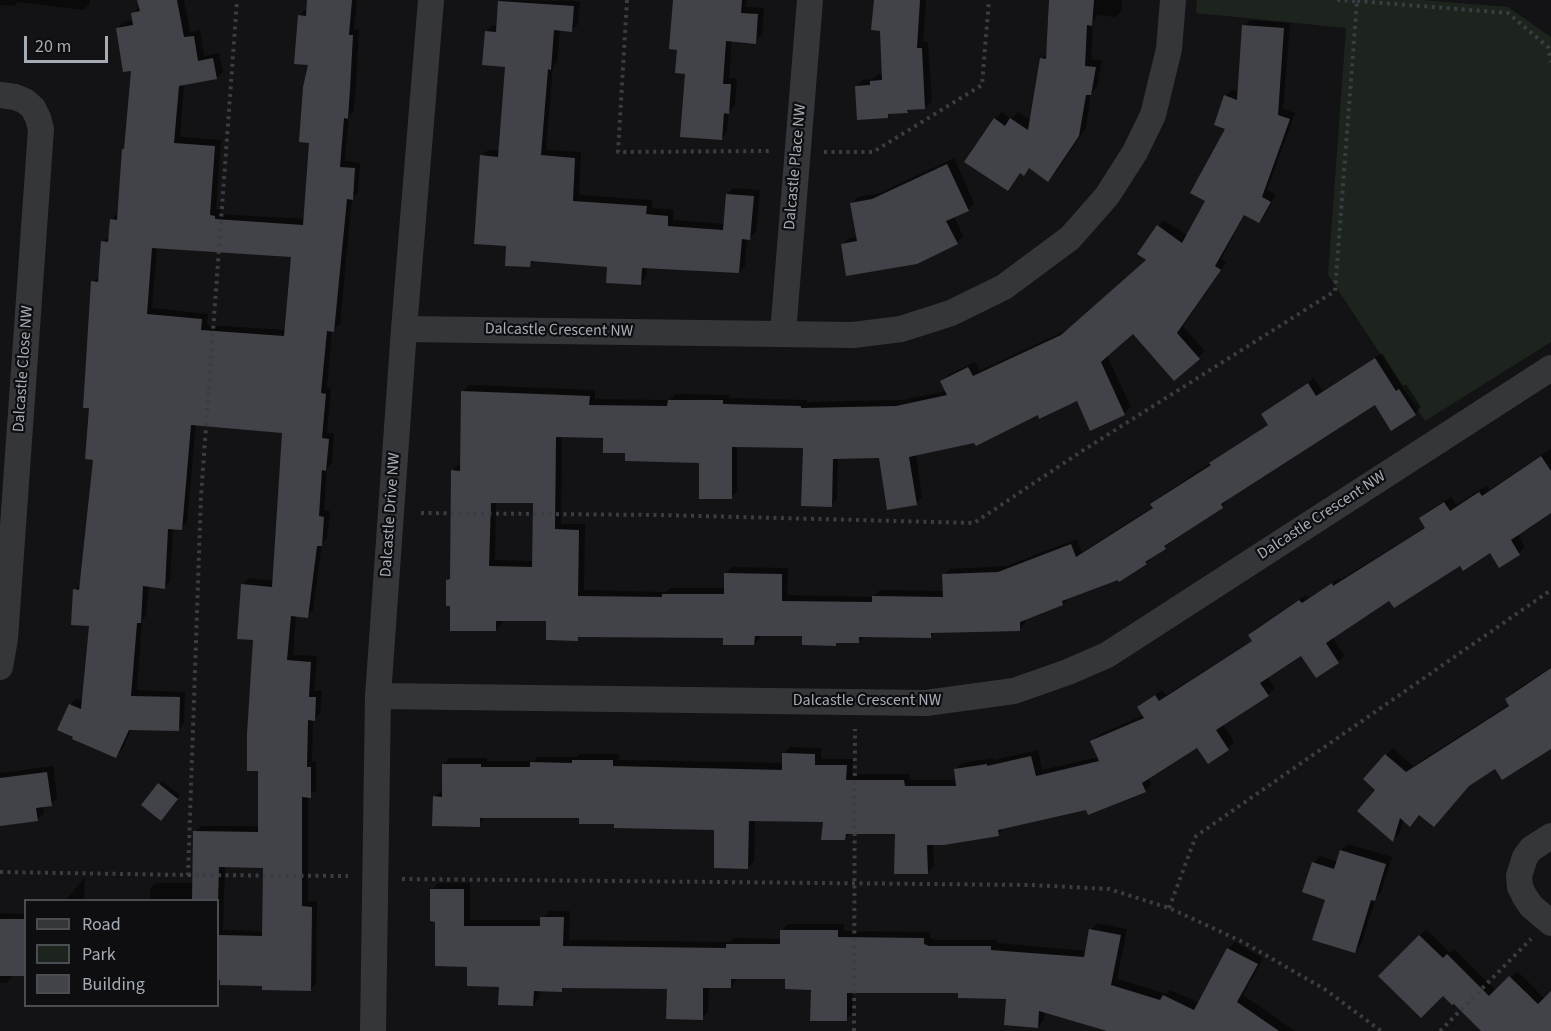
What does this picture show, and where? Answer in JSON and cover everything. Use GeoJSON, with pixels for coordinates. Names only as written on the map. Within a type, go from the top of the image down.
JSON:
{"type":"FeatureCollection","features":[{"type":"Feature","properties":{"kind":"street","name":"Dalcastle Drive NW"},"geometry":{"type":"LineString","coordinates":[[373,1031],[378,696],[430,0]]}},
{"type":"Feature","properties":{"kind":"street","name":"Dalcastle Place NW"},"geometry":{"type":"LineString","coordinates":[[783,333],[810,0]]}},
{"type":"Feature","properties":{"kind":"street","name":"Dalcastle Crescent NW"},"geometry":{"type":"LineString","coordinates":[[404,329],[853,335],[901,329],[951,313],[1004,287],[1070,238],[1107,196],[1135,153],[1153,115],[1169,49],[1173,0]]}},
{"type":"Feature","properties":{"kind":"street","name":"Dalcastle Close NW"},"geometry":{"type":"LineString","coordinates":[[0,95],[25,101],[33,108],[41,129],[5,639],[0,667]]}},
{"type":"Feature","properties":{"kind":"street","name":"Dalcastle Crescent NW"},"geometry":{"type":"LineString","coordinates":[[378,696],[926,703],[1014,691],[1107,655],[1551,368]]}},
{"type":"Feature","properties":{"kind":"street"},"geometry":{"type":"LineString","coordinates":[[1541,931],[1532,906],[1520,887],[1519,876],[1525,857],[1531,849],[1551,836]]}},
{"type":"Feature","properties":{"kind":"path"},"geometry":{"type":"LineString","coordinates":[[188,875],[201,496],[237,0]]}},
{"type":"Feature","properties":{"kind":"path"},"geometry":{"type":"LineString","coordinates":[[627,0],[618,152],[772,151]]}},
{"type":"Feature","properties":{"kind":"path"},"geometry":{"type":"LineString","coordinates":[[818,152],[873,152],[982,85],[989,0]]}},
{"type":"Feature","properties":{"kind":"path"},"geometry":{"type":"LineString","coordinates":[[1336,0],[1508,13],[1548,47],[1551,62]]}},
{"type":"Feature","properties":{"kind":"path"},"geometry":{"type":"LineString","coordinates":[[421,513],[662,515],[974,523],[1092,445],[1335,291],[1357,2]]}},
{"type":"Feature","properties":{"kind":"path"},"geometry":{"type":"LineString","coordinates":[[1169,908],[1196,836],[1551,590]]}},
{"type":"Feature","properties":{"kind":"path"},"geometry":{"type":"LineString","coordinates":[[854,1031],[856,702]]}},
{"type":"Feature","properties":{"kind":"path"},"geometry":{"type":"LineString","coordinates":[[0,872],[348,876]]}},
{"type":"Feature","properties":{"kind":"path"},"geometry":{"type":"LineString","coordinates":[[402,879],[1031,885],[1109,889],[1169,908],[1243,942],[1326,990],[1381,1031]]}},
{"type":"Feature","properties":{"kind":"path"},"geometry":{"type":"LineString","coordinates":[[1440,1031],[1541,931]]}},
{"type":"Feature","properties":{"kind":"green space"},"geometry":{"type":"Polygon","coordinates":[[[1197,0],[1423,0],[1508,7],[1551,37],[1551,342],[1425,421],[1328,275],[1346,28],[1196,13],[1197,0]]]}},
{"type":"Feature","properties":{"kind":"building"},"geometry":{"type":"Polygon","coordinates":[[[137,0],[177,0],[184,37],[194,36],[198,61],[213,58],[217,79],[179,86],[174,143],[215,146],[210,215],[215,216],[215,219],[303,225],[309,143],[299,142],[303,87],[308,65],[294,64],[298,15],[306,16],[307,0],[352,0],[349,35],[353,35],[348,119],[344,118],[340,167],[355,168],[353,200],[347,199],[334,332],[327,331],[321,393],[326,394],[322,438],[329,439],[326,471],[322,470],[319,516],[324,517],[322,546],[317,546],[308,618],[291,616],[287,660],[311,662],[309,697],[316,697],[315,721],[308,720],[307,767],[311,767],[311,798],[302,797],[302,906],[312,907],[311,991],[262,990],[262,986],[220,985],[219,935],[262,936],[263,868],[219,867],[218,899],[192,899],[193,831],[258,832],[258,771],[247,771],[253,640],[237,639],[241,584],[272,587],[282,433],[191,425],[182,530],[168,529],[165,589],[143,586],[141,623],[137,623],[131,696],[180,697],[179,731],[129,730],[116,758],[57,730],[69,704],[81,709],[89,626],[71,625],[73,589],[79,590],[93,460],[85,459],[89,408],[83,408],[91,281],[98,282],[101,241],[108,242],[110,219],[117,220],[131,71],[123,72],[116,28],[133,25],[131,13],[140,11],[137,0]],[[152,248],[147,314],[202,319],[201,330],[284,336],[291,257],[152,248]]]}},
{"type":"Feature","properties":{"kind":"building"},"geometry":{"type":"Polygon","coordinates":[[[673,0],[742,0],[741,13],[758,14],[756,44],[726,41],[723,84],[731,84],[729,114],[724,113],[722,140],[680,137],[685,74],[675,73],[677,50],[669,49],[673,0]]]}},
{"type":"Feature","properties":{"kind":"building"},"geometry":{"type":"Polygon","coordinates":[[[874,0],[920,0],[917,48],[922,48],[925,109],[888,114],[888,118],[857,120],[855,86],[870,85],[870,81],[882,80],[880,31],[871,30],[874,0]]]}},
{"type":"Feature","properties":{"kind":"building"},"geometry":{"type":"Polygon","coordinates":[[[1049,0],[1094,0],[1092,26],[1087,25],[1085,66],[1096,67],[1091,95],[1086,95],[1079,136],[1048,182],[1029,168],[1024,176],[1020,173],[1008,191],[964,162],[994,118],[1005,126],[1010,118],[1028,130],[1040,58],[1046,59],[1049,0]]]}},
{"type":"Feature","properties":{"kind":"building"},"geometry":{"type":"Polygon","coordinates":[[[498,1],[574,6],[572,32],[554,30],[551,70],[548,69],[541,155],[575,158],[573,201],[647,206],[646,214],[668,216],[668,226],[723,230],[726,194],[754,196],[750,240],[742,239],[739,273],[642,268],[641,285],[606,283],[607,267],[531,261],[530,267],[505,266],[506,246],[474,244],[480,155],[498,157],[505,67],[482,65],[485,31],[496,32],[498,1]]]}},
{"type":"Feature","properties":{"kind":"building"},"geometry":{"type":"Polygon","coordinates":[[[1242,25],[1284,28],[1278,115],[1290,119],[1262,197],[1271,202],[1259,223],[1244,215],[1215,266],[1221,270],[1177,333],[1200,359],[1174,381],[1133,334],[1101,362],[1125,415],[1090,431],[1077,401],[1039,419],[1038,415],[976,446],[974,443],[909,457],[917,505],[887,510],[879,458],[833,459],[832,507],[801,506],[803,448],[732,447],[732,499],[699,499],[699,463],[625,461],[625,453],[603,453],[603,438],[556,437],[555,529],[579,530],[578,596],[662,597],[662,594],[724,594],[724,573],[782,574],[782,601],[872,602],[872,596],[943,597],[942,574],[998,572],[1071,544],[1076,557],[1153,508],[1150,504],[1268,425],[1261,414],[1308,383],[1316,396],[1375,358],[1396,391],[1399,389],[1416,415],[1391,431],[1375,405],[1221,504],[1223,508],[1164,546],[1166,549],[1119,582],[1118,580],[1062,601],[1063,605],[1020,622],[1020,631],[931,633],[931,638],[859,637],[859,643],[836,643],[836,646],[802,645],[802,636],[755,636],[754,645],[723,645],[723,638],[578,637],[578,641],[546,640],[546,621],[496,621],[496,631],[450,631],[450,606],[446,606],[446,580],[450,579],[451,470],[460,471],[461,391],[590,396],[589,405],[667,406],[668,400],[723,400],[723,404],[801,406],[801,408],[896,406],[947,395],[940,381],[968,367],[973,376],[1061,335],[1146,260],[1137,254],[1157,225],[1182,243],[1205,201],[1190,193],[1225,129],[1214,125],[1224,95],[1237,100],[1242,25]],[[491,503],[489,566],[532,567],[533,503],[491,503]]]}},
{"type":"Feature","properties":{"kind":"building"},"geometry":{"type":"Polygon","coordinates":[[[947,164],[969,211],[946,221],[958,244],[917,264],[846,276],[841,244],[857,241],[850,203],[872,199],[947,164]]]}},
{"type":"Feature","properties":{"kind":"building"},"geometry":{"type":"Polygon","coordinates":[[[1541,456],[1551,471],[1551,513],[1511,540],[1520,555],[1499,568],[1490,553],[1463,571],[1460,566],[1394,608],[1389,601],[1326,643],[1339,663],[1316,678],[1301,656],[1260,683],[1269,696],[1216,730],[1229,750],[1208,764],[1197,748],[1142,783],[1146,792],[1088,815],[1086,810],[998,830],[999,836],[944,845],[927,845],[928,874],[894,874],[895,834],[846,834],[845,840],[821,840],[823,822],[749,821],[748,869],[714,868],[714,830],[614,828],[614,824],[579,824],[579,818],[480,818],[480,827],[432,826],[433,796],[442,797],[442,764],[530,767],[530,762],[572,763],[572,760],[613,760],[613,766],[782,770],[782,753],[815,754],[815,765],[847,765],[846,780],[904,780],[905,786],[956,786],[954,769],[987,764],[987,766],[1031,756],[1036,776],[1099,761],[1090,741],[1144,718],[1137,707],[1155,695],[1159,701],[1252,641],[1248,635],[1299,600],[1302,603],[1332,583],[1333,586],[1425,528],[1419,518],[1444,502],[1450,511],[1479,492],[1482,496],[1541,456]]]}},
{"type":"Feature","properties":{"kind":"building"},"geometry":{"type":"Polygon","coordinates":[[[1551,668],[1551,749],[1502,780],[1495,769],[1469,786],[1434,827],[1419,815],[1410,827],[1400,818],[1393,842],[1357,811],[1375,790],[1363,779],[1385,754],[1406,772],[1509,706],[1505,699],[1551,668]]]}},
{"type":"Feature","properties":{"kind":"building"},"geometry":{"type":"Polygon","coordinates":[[[47,772],[52,806],[36,808],[38,821],[0,826],[0,778],[47,772]]]}},
{"type":"Feature","properties":{"kind":"building"},"geometry":{"type":"Polygon","coordinates":[[[158,783],[178,799],[161,821],[141,805],[158,783]]]}},
{"type":"Feature","properties":{"kind":"building"},"geometry":{"type":"Polygon","coordinates":[[[1340,850],[1386,864],[1375,901],[1371,900],[1355,953],[1312,940],[1325,900],[1302,892],[1312,862],[1334,869],[1340,850]]]}},
{"type":"Feature","properties":{"kind":"building"},"geometry":{"type":"Polygon","coordinates":[[[430,889],[464,889],[464,926],[540,926],[540,917],[564,917],[563,946],[726,948],[726,944],[780,944],[780,930],[838,930],[838,937],[924,938],[924,944],[929,946],[991,946],[991,950],[1084,957],[1089,929],[1121,935],[1111,985],[1160,1000],[1163,995],[1194,1010],[1227,948],[1258,964],[1237,1002],[1279,1031],[1107,1031],[1039,1011],[1038,1028],[1004,1025],[1006,999],[958,998],[958,993],[847,993],[847,1021],[810,1021],[811,990],[785,989],[785,979],[731,979],[731,988],[703,988],[703,1020],[666,1019],[667,989],[562,988],[562,992],[534,991],[533,1006],[498,1005],[499,987],[467,986],[467,967],[435,966],[435,922],[430,921],[430,889]]]}},
{"type":"Feature","properties":{"kind":"building"},"geometry":{"type":"Polygon","coordinates":[[[0,919],[24,919],[24,976],[0,976],[0,919]]]}},
{"type":"Feature","properties":{"kind":"building"},"geometry":{"type":"Polygon","coordinates":[[[1419,935],[1443,958],[1447,954],[1489,996],[1509,976],[1538,1004],[1551,991],[1551,1031],[1481,1031],[1443,996],[1421,1018],[1378,976],[1419,935]]]}}]}
